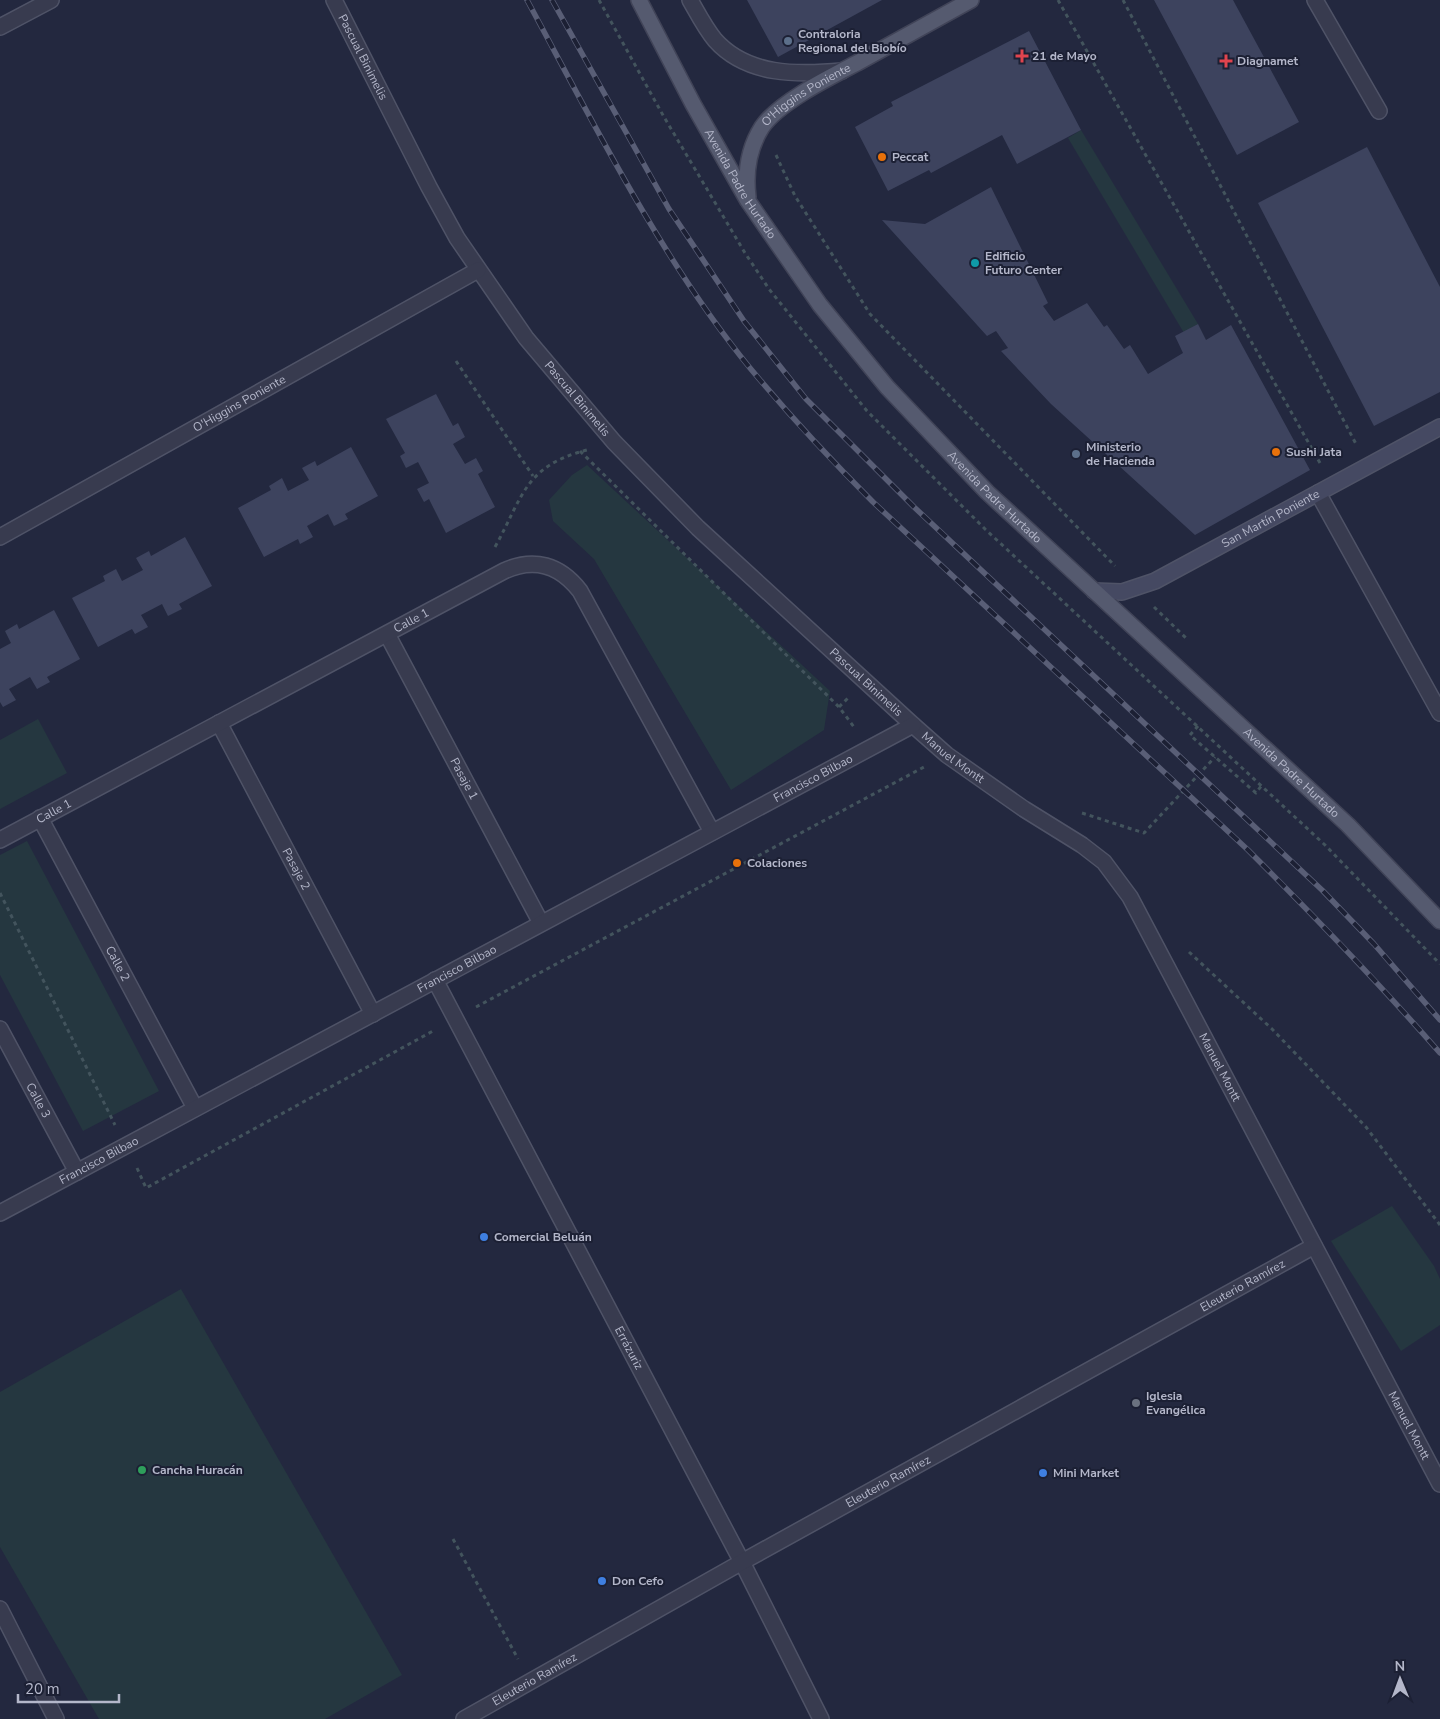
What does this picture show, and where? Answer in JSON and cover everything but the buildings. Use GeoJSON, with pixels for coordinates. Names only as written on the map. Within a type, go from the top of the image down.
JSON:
{"type":"FeatureCollection","features":[{"type":"Feature","properties":{"kind":"main road","name":"Avenida Padre Hurtado"},"geometry":{"type":"LineString","coordinates":[[639,0],[693,104],[748,201],[820,305],[887,387],[987,492],[1348,825],[1440,922]]}},
{"type":"Feature","properties":{"kind":"main road","name":"O'Higgins Poniente"},"geometry":{"type":"LineString","coordinates":[[748,201],[746,170],[754,142],[769,118],[807,91],[971,0]]}},
{"type":"Feature","properties":{"kind":"main road","name":"San Martín Poniente"},"geometry":{"type":"LineString","coordinates":[[1094,591],[1122,592],[1136,589],[1155,581],[1440,427]]}},
{"type":"Feature","properties":{"kind":"street"},"geometry":{"type":"LineString","coordinates":[[0,27],[50,0]]}},
{"type":"Feature","properties":{"kind":"street","name":"Pascual Binimelis"},"geometry":{"type":"LineString","coordinates":[[334,0],[429,187],[478,270],[526,338],[614,442],[698,528],[913,725]]}},
{"type":"Feature","properties":{"kind":"street"},"geometry":{"type":"LineString","coordinates":[[690,0],[716,41],[728,51],[749,63],[778,72],[800,74],[842,71]]}},
{"type":"Feature","properties":{"kind":"street"},"geometry":{"type":"LineString","coordinates":[[1315,0],[1379,111]]}},
{"type":"Feature","properties":{"kind":"street","name":"O'Higgins Poniente"},"geometry":{"type":"LineString","coordinates":[[0,537],[478,270]]}},
{"type":"Feature","properties":{"kind":"street"},"geometry":{"type":"LineString","coordinates":[[1318,493],[1440,714]]}},
{"type":"Feature","properties":{"kind":"street","name":"Calle 1"},"geometry":{"type":"LineString","coordinates":[[0,840],[504,571],[517,565],[532,563],[553,568],[571,579],[580,591],[712,832]]}},
{"type":"Feature","properties":{"kind":"street","name":"Pasaje 1"},"geometry":{"type":"LineString","coordinates":[[386,634],[541,923]]}},
{"type":"Feature","properties":{"kind":"street","name":"Pasaje 2"},"geometry":{"type":"LineString","coordinates":[[219,723],[373,1014]]}},
{"type":"Feature","properties":{"kind":"street","name":"Francisco Bilbao"},"geometry":{"type":"LineString","coordinates":[[0,1213],[913,725]]}},
{"type":"Feature","properties":{"kind":"street","name":"Manuel Montt"},"geometry":{"type":"LineString","coordinates":[[913,725],[962,766],[1024,809],[1082,845],[1104,862],[1130,897],[1440,1484]]}},
{"type":"Feature","properties":{"kind":"street","name":"Calle 2"},"geometry":{"type":"LineString","coordinates":[[40,818],[195,1108]]}},
{"type":"Feature","properties":{"kind":"street","name":"Errázuriz"},"geometry":{"type":"LineString","coordinates":[[435,980],[742,1562],[821,1719]]}},
{"type":"Feature","properties":{"kind":"street","name":"Calle 3"},"geometry":{"type":"LineString","coordinates":[[0,1029],[77,1172]]}},
{"type":"Feature","properties":{"kind":"street","name":"Eleuterio Ramírez"},"geometry":{"type":"LineString","coordinates":[[464,1719],[742,1562],[1314,1246]]}},
{"type":"Feature","properties":{"kind":"street"},"geometry":{"type":"LineString","coordinates":[[0,1609],[56,1719]]}},
{"type":"Feature","properties":{"kind":"path"},"geometry":{"type":"LineString","coordinates":[[1058,0],[1333,485]]}},
{"type":"Feature","properties":{"kind":"path"},"geometry":{"type":"LineString","coordinates":[[1123,0],[1367,466]]}},
{"type":"Feature","properties":{"kind":"path"},"geometry":{"type":"LineString","coordinates":[[763,126],[796,196],[870,314],[1136,589],[1193,645]]}},
{"type":"Feature","properties":{"kind":"path"},"geometry":{"type":"LineString","coordinates":[[456,361],[533,476]]}},
{"type":"Feature","properties":{"kind":"path"},"geometry":{"type":"LineString","coordinates":[[504,571],[492,553],[533,476],[565,455],[614,442]]}},
{"type":"Feature","properties":{"kind":"path"},"geometry":{"type":"LineString","coordinates":[[580,452],[840,707],[859,733]]}},
{"type":"Feature","properties":{"kind":"path"},"geometry":{"type":"LineString","coordinates":[[1198,726],[1190,735],[1256,793],[1262,785]]}},
{"type":"Feature","properties":{"kind":"path"},"geometry":{"type":"LineString","coordinates":[[1080,813],[1144,833],[1215,756]]}},
{"type":"Feature","properties":{"kind":"path"},"geometry":{"type":"LineString","coordinates":[[1186,950],[1272,1029],[1366,1127],[1440,1225]]}},
{"type":"Feature","properties":{"kind":"path"},"geometry":{"type":"LineString","coordinates":[[453,1539],[530,1682]]}},
{"type":"Feature","properties":{"kind":"shaded area"},"geometry":{"type":"Polygon","coordinates":[[[1081,130],[1198,324],[1184,333],[1068,138],[1081,130]]]}},
{"type":"Feature","properties":{"kind":"shaded area"},"geometry":{"type":"Polygon","coordinates":[[[587,465],[830,691],[824,730],[731,790],[594,559],[553,521],[549,500],[572,475],[587,465]]]}},
{"type":"Feature","properties":{"kind":"shaded area"},"geometry":{"type":"Polygon","coordinates":[[[38,719],[67,773],[0,809],[0,740],[38,719]]]}},
{"type":"Feature","properties":{"kind":"shaded area"},"geometry":{"type":"Polygon","coordinates":[[[27,841],[159,1091],[83,1131],[0,975],[0,855],[27,841]]]}},
{"type":"Feature","properties":{"kind":"shaded area"},"geometry":{"type":"Polygon","coordinates":[[[1392,1206],[1434,1266],[1440,1279],[1440,1325],[1401,1351],[1331,1241],[1392,1206]]]}},
{"type":"Feature","properties":{"kind":"shaded area","name":"Cancha Huracán"},"geometry":{"type":"Polygon","coordinates":[[[181,1289],[402,1675],[325,1719],[99,1719],[0,1547],[0,1392],[181,1289]]]}},
{"type":"Feature","properties":{"kind":"railway"},"geometry":{"type":"LineString","coordinates":[[527,0],[630,190],[658,236],[718,326],[780,403],[873,502],[1248,850],[1346,950],[1440,1053]]}},
{"type":"Feature","properties":{"kind":"railway"},"geometry":{"type":"LineString","coordinates":[[552,0],[669,209],[744,321],[806,399],[914,507],[1322,890],[1374,944],[1440,1020]]}},
{"type":"Feature","properties":{"kind":"place","name":"Contraloria Regional del Biobío"},"geometry":{"type":"Point","coordinates":[788,41]}},
{"type":"Feature","properties":{"kind":"place","name":"21 de Mayo"},"geometry":{"type":"Point","coordinates":[1022,56]}},
{"type":"Feature","properties":{"kind":"place","name":"Diagnamet"},"geometry":{"type":"Point","coordinates":[1226,61]}},
{"type":"Feature","properties":{"kind":"place","name":"Peccat"},"geometry":{"type":"Point","coordinates":[882,157]}},
{"type":"Feature","properties":{"kind":"place","name":"Edificio Futuro Center"},"geometry":{"type":"Point","coordinates":[975,263]}},
{"type":"Feature","properties":{"kind":"place","name":"Sushi Jata"},"geometry":{"type":"Point","coordinates":[1276,452]}},
{"type":"Feature","properties":{"kind":"place","name":"Ministerio de Hacienda"},"geometry":{"type":"Point","coordinates":[1076,454]}},
{"type":"Feature","properties":{"kind":"place","name":"Colaciones"},"geometry":{"type":"Point","coordinates":[737,863]}},
{"type":"Feature","properties":{"kind":"place","name":"Comercial Beluán"},"geometry":{"type":"Point","coordinates":[484,1237]}},
{"type":"Feature","properties":{"kind":"place","name":"Iglesia Evangélica"},"geometry":{"type":"Point","coordinates":[1136,1403]}},
{"type":"Feature","properties":{"kind":"place","name":"Cancha Huracán"},"geometry":{"type":"Point","coordinates":[142,1470]}},
{"type":"Feature","properties":{"kind":"place","name":"Mini Market"},"geometry":{"type":"Point","coordinates":[1043,1473]}},
{"type":"Feature","properties":{"kind":"place","name":"Don Cefo"},"geometry":{"type":"Point","coordinates":[602,1581]}}]}
